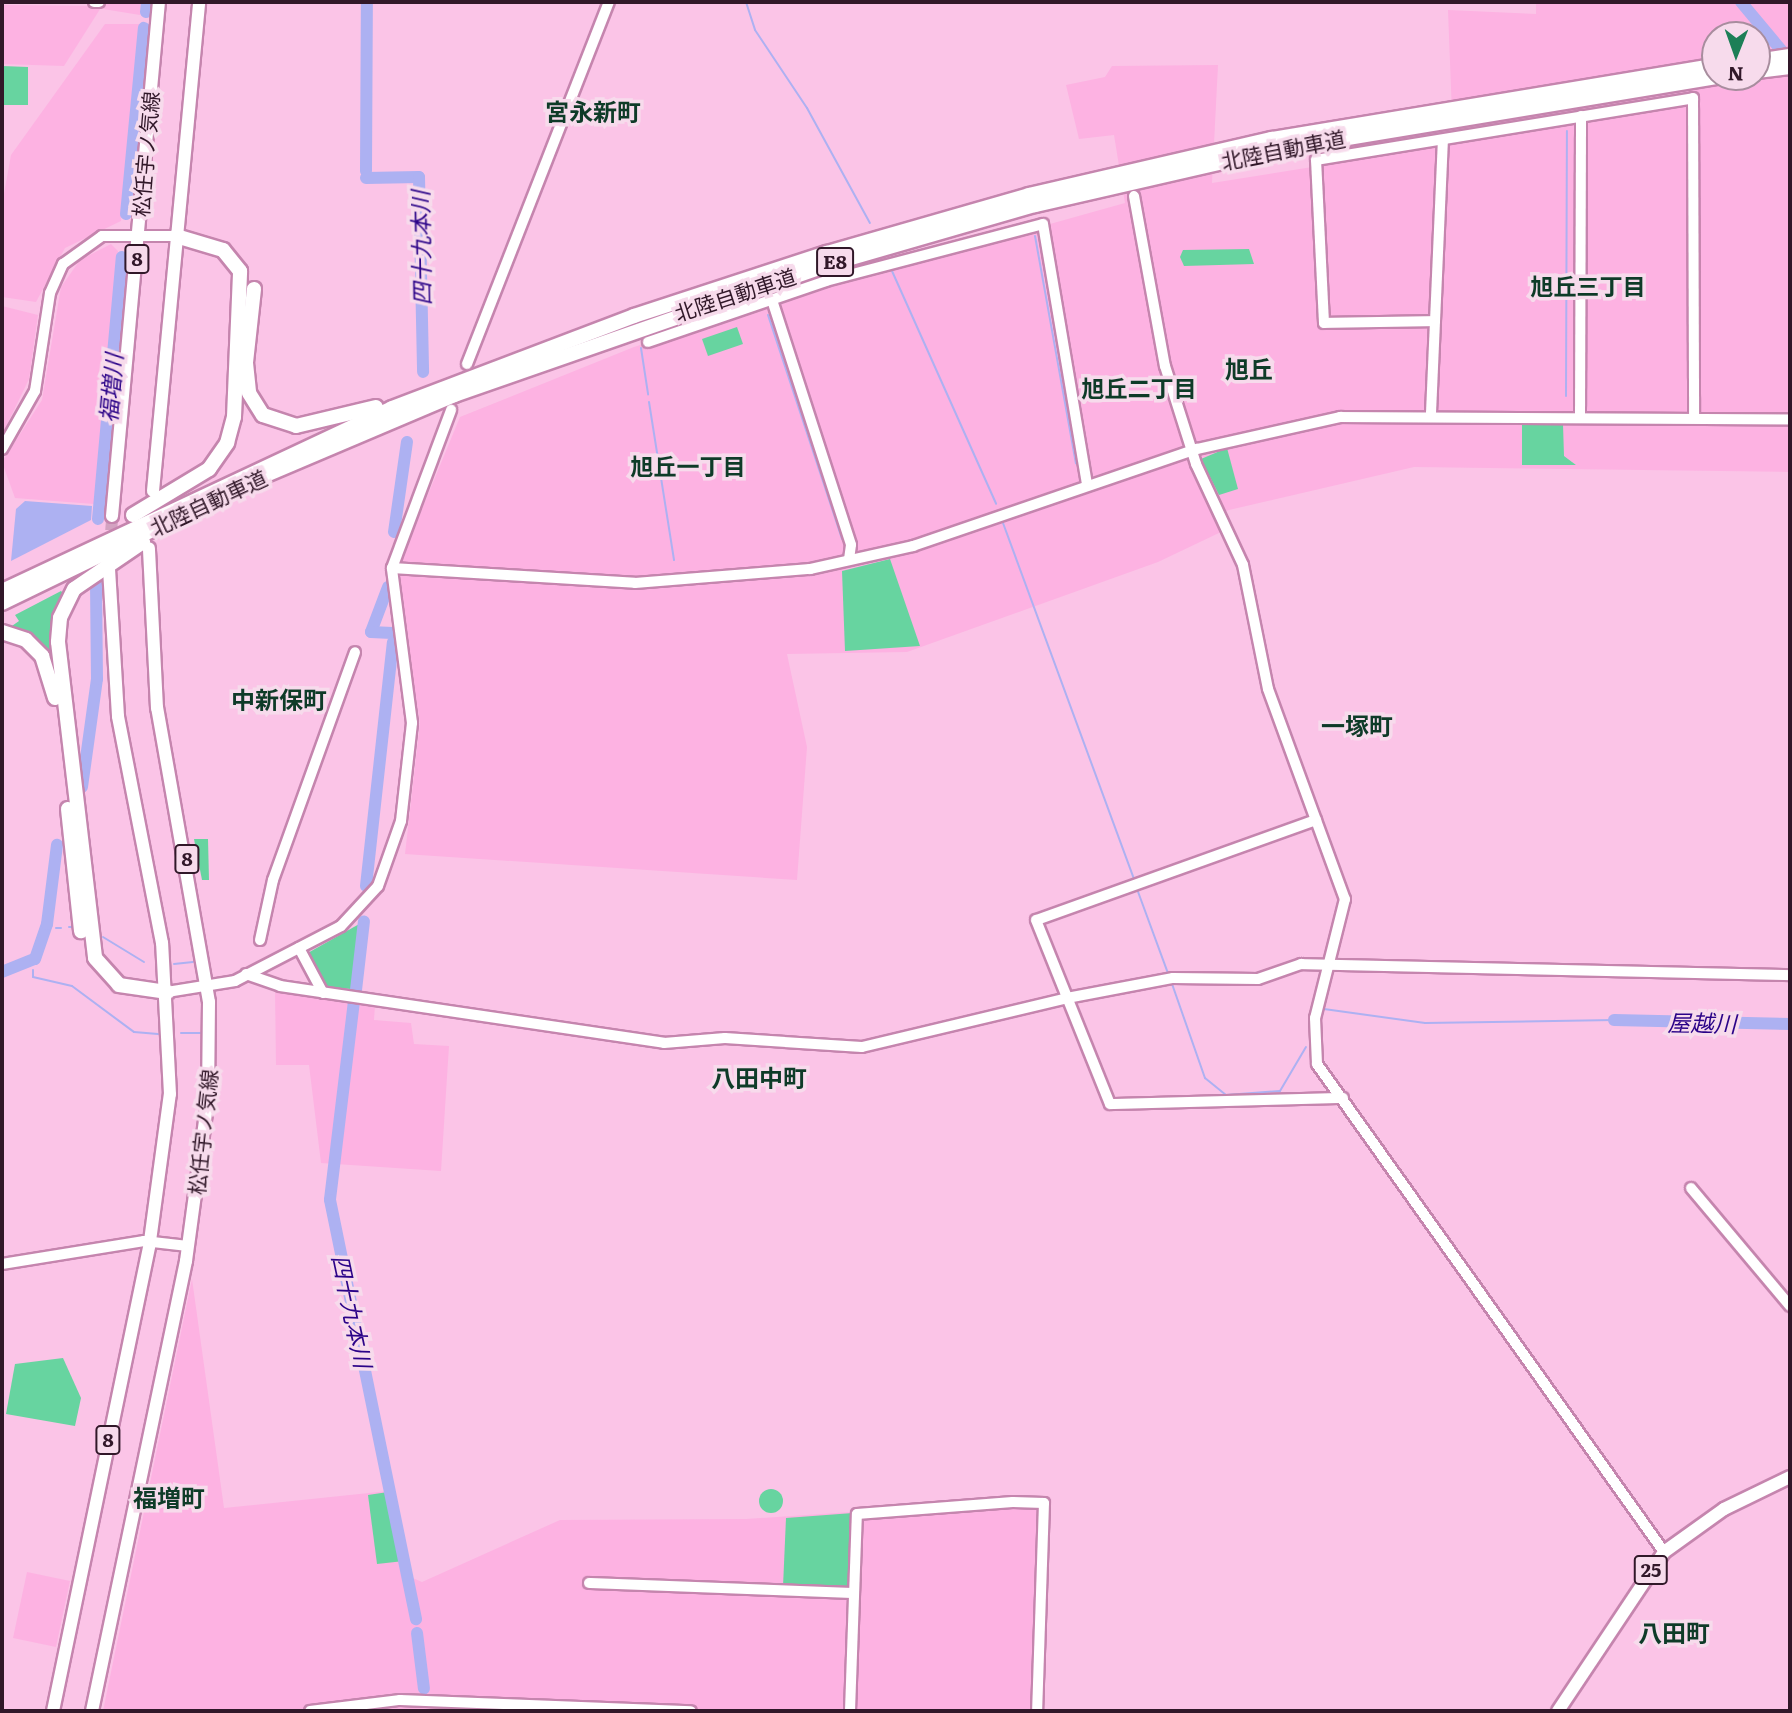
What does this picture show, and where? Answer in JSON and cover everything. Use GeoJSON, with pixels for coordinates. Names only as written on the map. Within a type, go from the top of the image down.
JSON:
{"type":"FeatureCollection","features":[{"type":"Feature","properties":{"kind":"highway"},"geometry":{"type":"LineString","coordinates":[[1771,59],[1790,56]]}},
{"type":"Feature","properties":{"kind":"highway"},"geometry":{"type":"LineString","coordinates":[[1771,69],[1790,67]]}},
{"type":"Feature","properties":{"kind":"highway","name":"北陸自動車道"},"geometry":{"type":"LineString","coordinates":[[2,591],[262,465],[513,360],[827,253],[1109,175],[1358,122],[1701,68]]}},
{"type":"Feature","properties":{"kind":"highway","name":"北陸自動車道"},"geometry":{"type":"LineString","coordinates":[[2,603],[261,477],[637,327],[966,224],[1269,151],[1701,80]]}},
{"type":"Feature","properties":{"kind":"highway"},"geometry":{"type":"LineString","coordinates":[[36,573],[209,469],[231,431],[242,382],[248,289],[230,256],[176,236]]}},
{"type":"Feature","properties":{"kind":"highway"},"geometry":{"type":"LineString","coordinates":[[242,382],[263,415],[278,424],[306,425],[513,360]]}},
{"type":"Feature","properties":{"kind":"highway"},"geometry":{"type":"LineString","coordinates":[[167,992],[127,988],[106,976],[95,958],[84,921],[58,642],[68,598],[104,564],[261,477]]}},
{"type":"Feature","properties":{"kind":"highway"},"geometry":{"type":"LineString","coordinates":[[2,632],[26,640],[47,666],[74,821]]}},
{"type":"Feature","properties":{"kind":"main road","name":"松任宇ノ気線"},"geometry":{"type":"LineString","coordinates":[[112,516],[159,2]]}},
{"type":"Feature","properties":{"kind":"main road","name":"松任宇ノ気線"},"geometry":{"type":"LineString","coordinates":[[153,491],[199,2]]}},
{"type":"Feature","properties":{"kind":"main road","name":"松任宇ノ気線"},"geometry":{"type":"LineString","coordinates":[[92,1711],[188,1246],[206,1133],[207,988],[157,708],[149,548]]}},
{"type":"Feature","properties":{"kind":"main road","name":"松任宇ノ気線"},"geometry":{"type":"LineString","coordinates":[[53,1711],[150,1241],[170,1094],[167,992],[118,716],[109,569]]}},
{"type":"Feature","properties":{"kind":"main road"},"geometry":{"type":"LineString","coordinates":[[2,1264],[150,1241],[188,1246]]}},
{"type":"Feature","properties":{"kind":"main road","name":"25"},"geometry":{"type":"LineString","coordinates":[[1558,1711],[1664,1552],[1724,1508],[1790,1477]]}},
{"type":"Feature","properties":{"kind":"street"},"geometry":{"type":"LineString","coordinates":[[94,2],[99,2]]}},
{"type":"Feature","properties":{"kind":"street"},"geometry":{"type":"LineString","coordinates":[[467,364],[609,2]]}},
{"type":"Feature","properties":{"kind":"street"},"geometry":{"type":"LineString","coordinates":[[1435,321],[1324,323],[1316,160],[1443,142],[1693,98],[1694,417]]}},
{"type":"Feature","properties":{"kind":"street"},"geometry":{"type":"LineString","coordinates":[[1580,415],[1581,116]]}},
{"type":"Feature","properties":{"kind":"street"},"geometry":{"type":"LineString","coordinates":[[1431,413],[1443,142]]}},
{"type":"Feature","properties":{"kind":"street"},"geometry":{"type":"LineString","coordinates":[[1134,196],[1166,366],[1196,449],[1196,464],[1243,565],[1268,689],[1345,899],[1326,964],[1312,1044],[1317,1064],[1664,1552]]}},
{"type":"Feature","properties":{"kind":"street"},"geometry":{"type":"LineString","coordinates":[[648,342],[772,300],[1043,224],[1087,484]]}},
{"type":"Feature","properties":{"kind":"street"},"geometry":{"type":"LineString","coordinates":[[2,449],[35,391],[58,271],[94,238],[138,233],[176,236]]}},
{"type":"Feature","properties":{"kind":"street"},"geometry":{"type":"LineString","coordinates":[[772,300],[851,544],[849,560]]}},
{"type":"Feature","properties":{"kind":"street"},"geometry":{"type":"LineString","coordinates":[[167,992],[207,988],[246,974],[299,948],[356,911],[378,886],[394,849],[412,723],[392,568],[452,410]]}},
{"type":"Feature","properties":{"kind":"street"},"geometry":{"type":"LineString","coordinates":[[392,568],[635,583],[762,575],[913,546],[1087,484],[1196,449],[1340,417],[1431,413],[1790,419]]}},
{"type":"Feature","properties":{"kind":"street"},"geometry":{"type":"LineString","coordinates":[[260,940],[273,880],[355,652]]}},
{"type":"Feature","properties":{"kind":"street"},"geometry":{"type":"LineString","coordinates":[[1315,820],[1036,920],[1110,1104],[1343,1098]]}},
{"type":"Feature","properties":{"kind":"street"},"geometry":{"type":"LineString","coordinates":[[299,948],[323,993]]}},
{"type":"Feature","properties":{"kind":"street"},"geometry":{"type":"LineString","coordinates":[[246,974],[323,993],[664,1043],[724,1038],[862,1047],[1067,998],[1169,979],[1258,978],[1301,964],[1790,975]]}},
{"type":"Feature","properties":{"kind":"street"},"geometry":{"type":"LineString","coordinates":[[1691,1188],[1790,1306]]}},
{"type":"Feature","properties":{"kind":"street"},"geometry":{"type":"LineString","coordinates":[[849,1711],[857,1514],[1044,1503],[1037,1711]]}},
{"type":"Feature","properties":{"kind":"street"},"geometry":{"type":"LineString","coordinates":[[589,1583],[854,1593]]}},
{"type":"Feature","properties":{"kind":"street"},"geometry":{"type":"LineString","coordinates":[[310,1711],[400,1700],[691,1711]]}},
{"type":"Feature","properties":{"kind":"shaded area"},"geometry":{"type":"Polygon","coordinates":[[[107,2],[141,2],[140,15],[103,9],[107,2]]]}},
{"type":"Feature","properties":{"kind":"shaded area"},"geometry":{"type":"Polygon","coordinates":[[[1536,2],[1790,2],[1790,472],[1414,467],[1229,510],[1217,515],[1221,532],[1158,562],[907,652],[787,654],[807,747],[797,880],[405,854],[420,723],[396,572],[460,417],[634,347],[778,300],[1125,203],[1114,135],[1079,139],[1066,85],[1105,77],[1112,66],[1218,65],[1212,183],[1444,146],[1453,140],[1448,10],[1536,14],[1536,2]]]}},
{"type":"Feature","properties":{"kind":"shaded area"},"geometry":{"type":"Polygon","coordinates":[[[2,5],[102,6],[64,66],[2,64],[2,5]]]}},
{"type":"Feature","properties":{"kind":"shaded area"},"geometry":{"type":"Polygon","coordinates":[[[105,24],[140,24],[121,221],[65,248],[36,302],[2,297],[2,205],[11,155],[105,24]]]}},
{"type":"Feature","properties":{"kind":"shaded area"},"geometry":{"type":"Polygon","coordinates":[[[111,244],[118,251],[94,504],[15,498],[2,462],[42,400],[61,287],[80,260],[111,244]]]}},
{"type":"Feature","properties":{"kind":"shaded area"},"geometry":{"type":"Polygon","coordinates":[[[2,306],[38,315],[29,379],[2,435],[2,306]]]}},
{"type":"Feature","properties":{"kind":"shaded area"},"geometry":{"type":"Polygon","coordinates":[[[275,989],[375,1005],[374,1020],[411,1023],[414,1044],[449,1046],[441,1171],[321,1163],[309,1065],[276,1065],[275,989]]]}},
{"type":"Feature","properties":{"kind":"shaded area"},"geometry":{"type":"Polygon","coordinates":[[[192,1279],[224,1508],[388,1491],[408,1576],[422,1582],[560,1520],[746,1519],[1044,1499],[1035,1711],[103,1711],[192,1279]]]}},
{"type":"Feature","properties":{"kind":"shaded area"},"geometry":{"type":"Polygon","coordinates":[[[27,1572],[70,1581],[56,1647],[13,1638],[27,1572]]]}},
{"type":"Feature","properties":{"kind":"green space"},"geometry":{"type":"Polygon","coordinates":[[[2,66],[28,67],[28,105],[2,105],[2,66]]]}},
{"type":"Feature","properties":{"kind":"green space"},"geometry":{"type":"Polygon","coordinates":[[[1249,249],[1254,264],[1184,266],[1180,257],[1183,250],[1249,249]]]}},
{"type":"Feature","properties":{"kind":"green space"},"geometry":{"type":"Polygon","coordinates":[[[737,327],[743,344],[708,356],[702,339],[737,327]]]}},
{"type":"Feature","properties":{"kind":"green space"},"geometry":{"type":"Polygon","coordinates":[[[1522,422],[1563,424],[1564,456],[1576,465],[1522,465],[1522,422]]]}},
{"type":"Feature","properties":{"kind":"green space"},"geometry":{"type":"Polygon","coordinates":[[[1227,448],[1238,489],[1219,495],[1201,459],[1227,448]]]}},
{"type":"Feature","properties":{"kind":"green space"},"geometry":{"type":"Polygon","coordinates":[[[890,559],[920,646],[845,651],[842,571],[890,559]]]}},
{"type":"Feature","properties":{"kind":"green space"},"geometry":{"type":"Polygon","coordinates":[[[61,591],[65,595],[56,673],[49,659],[9,628],[19,621],[15,615],[61,591]]]}},
{"type":"Feature","properties":{"kind":"green space"},"geometry":{"type":"Polygon","coordinates":[[[194,839],[208,839],[209,880],[202,880],[194,839]]]}},
{"type":"Feature","properties":{"kind":"green space"},"geometry":{"type":"Polygon","coordinates":[[[361,923],[351,989],[324,987],[306,954],[361,923]]]}},
{"type":"Feature","properties":{"kind":"green space"},"geometry":{"type":"Polygon","coordinates":[[[63,1358],[81,1398],[75,1426],[6,1414],[15,1364],[63,1358]]]}},
{"type":"Feature","properties":{"kind":"green space"},"geometry":{"type":"Polygon","coordinates":[[[771,1489],[779,1493],[783,1501],[779,1509],[771,1513],[763,1509],[759,1501],[763,1493],[771,1489]]]}},
{"type":"Feature","properties":{"kind":"green space"},"geometry":{"type":"Polygon","coordinates":[[[388,1492],[404,1561],[377,1564],[368,1495],[388,1492]]]}},
{"type":"Feature","properties":{"kind":"green space"},"geometry":{"type":"Polygon","coordinates":[[[853,1513],[851,1591],[783,1587],[786,1518],[853,1513]]]}},
{"type":"Feature","properties":{"kind":"water"},"geometry":{"type":"Polygon","coordinates":[[[25,501],[92,506],[91,520],[11,561],[16,509],[25,501]]]}},
{"type":"Feature","properties":{"kind":"waterway","name":"福増川"},"geometry":{"type":"LineString","coordinates":[[146,12],[147,2]]}},
{"type":"Feature","properties":{"kind":"waterway","name":"四十九本川"},"geometry":{"type":"LineString","coordinates":[[366,171],[367,2]]}},
{"type":"Feature","properties":{"kind":"waterway"},"geometry":{"type":"LineString","coordinates":[[746,2],[755,30],[807,108],[870,223]]}},
{"type":"Feature","properties":{"kind":"waterway"},"geometry":{"type":"LineString","coordinates":[[1741,2],[1782,51]]}},
{"type":"Feature","properties":{"kind":"waterway","name":"福増川"},"geometry":{"type":"LineString","coordinates":[[126,214],[144,28]]}},
{"type":"Feature","properties":{"kind":"waterway"},"geometry":{"type":"LineString","coordinates":[[1566,396],[1567,131]]}},
{"type":"Feature","properties":{"kind":"waterway","name":"四十九本川"},"geometry":{"type":"LineString","coordinates":[[366,178],[419,177],[423,372]]}},
{"type":"Feature","properties":{"kind":"waterway"},"geometry":{"type":"LineString","coordinates":[[1035,236],[1076,463]]}},
{"type":"Feature","properties":{"kind":"waterway","name":"福増川"},"geometry":{"type":"LineString","coordinates":[[98,519],[122,257]]}},
{"type":"Feature","properties":{"kind":"waterway"},"geometry":{"type":"LineString","coordinates":[[892,271],[996,504]]}},
{"type":"Feature","properties":{"kind":"waterway"},"geometry":{"type":"LineString","coordinates":[[768,315],[842,539]]}},
{"type":"Feature","properties":{"kind":"waterway"},"geometry":{"type":"LineString","coordinates":[[641,348],[648,394]]}},
{"type":"Feature","properties":{"kind":"waterway"},"geometry":{"type":"LineString","coordinates":[[649,402],[674,560]]}},
{"type":"Feature","properties":{"kind":"waterway","name":"四十九本川"},"geometry":{"type":"LineString","coordinates":[[394,532],[407,442]]}},
{"type":"Feature","properties":{"kind":"waterway"},"geometry":{"type":"LineString","coordinates":[[1003,523],[1134,880]]}},
{"type":"Feature","properties":{"kind":"waterway","name":"福増川"},"geometry":{"type":"LineString","coordinates":[[82,787],[97,679],[96,577]]}},
{"type":"Feature","properties":{"kind":"waterway","name":"四十九本川"},"geometry":{"type":"LineString","coordinates":[[388,587],[371,632],[392,633]]}},
{"type":"Feature","properties":{"kind":"waterway","name":"四十九本川"},"geometry":{"type":"LineString","coordinates":[[366,886],[393,642]]}},
{"type":"Feature","properties":{"kind":"waterway","name":"福増川"},"geometry":{"type":"LineString","coordinates":[[2,972],[35,959],[47,924],[57,845]]}},
{"type":"Feature","properties":{"kind":"waterway"},"geometry":{"type":"LineString","coordinates":[[1137,889],[1169,976]]}},
{"type":"Feature","properties":{"kind":"waterway","name":"四十九本川"},"geometry":{"type":"LineString","coordinates":[[356,990],[364,921]]}},
{"type":"Feature","properties":{"kind":"waterway"},"geometry":{"type":"LineString","coordinates":[[56,928],[61,928]]}},
{"type":"Feature","properties":{"kind":"waterway"},"geometry":{"type":"LineString","coordinates":[[103,937],[144,962]]}},
{"type":"Feature","properties":{"kind":"waterway","name":"福増川"},"geometry":{"type":"LineString","coordinates":[[33,964],[35,959]]}},
{"type":"Feature","properties":{"kind":"waterway"},"geometry":{"type":"LineString","coordinates":[[174,964],[193,962]]}},
{"type":"Feature","properties":{"kind":"waterway"},"geometry":{"type":"LineString","coordinates":[[33,970],[33,977],[72,986],[134,1032],[158,1034]]}},
{"type":"Feature","properties":{"kind":"waterway"},"geometry":{"type":"LineString","coordinates":[[1171,981],[1205,1078],[1226,1095],[1280,1091],[1306,1047]]}},
{"type":"Feature","properties":{"kind":"waterway","name":"四十九本川"},"geometry":{"type":"LineString","coordinates":[[354,1001],[330,1200],[416,1619]]}},
{"type":"Feature","properties":{"kind":"waterway"},"geometry":{"type":"LineString","coordinates":[[1324,1009],[1425,1023],[1614,1020]]}},
{"type":"Feature","properties":{"kind":"waterway","name":"屋越川"},"geometry":{"type":"LineString","coordinates":[[1614,1020],[1790,1024]]}},
{"type":"Feature","properties":{"kind":"waterway"},"geometry":{"type":"LineString","coordinates":[[181,1033],[200,1033]]}},
{"type":"Feature","properties":{"kind":"waterway","name":"四十九本川"},"geometry":{"type":"LineString","coordinates":[[417,1633],[424,1689]]}},
{"type":"Feature","properties":{"kind":"tunnel"},"geometry":{"type":"LineString","coordinates":[[110,548],[112,516]]}},
{"type":"Feature","properties":{"kind":"district","name":"宮永新町"},"geometry":{"type":"Point","coordinates":[593,111]}},
{"type":"Feature","properties":{"kind":"district","name":"旭丘三丁目"},"geometry":{"type":"Point","coordinates":[1588,285]}},
{"type":"Feature","properties":{"kind":"district","name":"旭丘"},"geometry":{"type":"Point","coordinates":[1249,368]}},
{"type":"Feature","properties":{"kind":"district","name":"旭丘二丁目"},"geometry":{"type":"Point","coordinates":[1139,387]}},
{"type":"Feature","properties":{"kind":"district","name":"旭丘一丁目"},"geometry":{"type":"Point","coordinates":[688,465]}},
{"type":"Feature","properties":{"kind":"district","name":"中新保町"},"geometry":{"type":"Point","coordinates":[279,699]}},
{"type":"Feature","properties":{"kind":"district","name":"一塚町"},"geometry":{"type":"Point","coordinates":[1357,725]}},
{"type":"Feature","properties":{"kind":"district","name":"八田中町"},"geometry":{"type":"Point","coordinates":[759,1077]}},
{"type":"Feature","properties":{"kind":"district","name":"福増町"},"geometry":{"type":"Point","coordinates":[169,1497]}},
{"type":"Feature","properties":{"kind":"district","name":"八田町"},"geometry":{"type":"Point","coordinates":[1674,1632]}}]}
